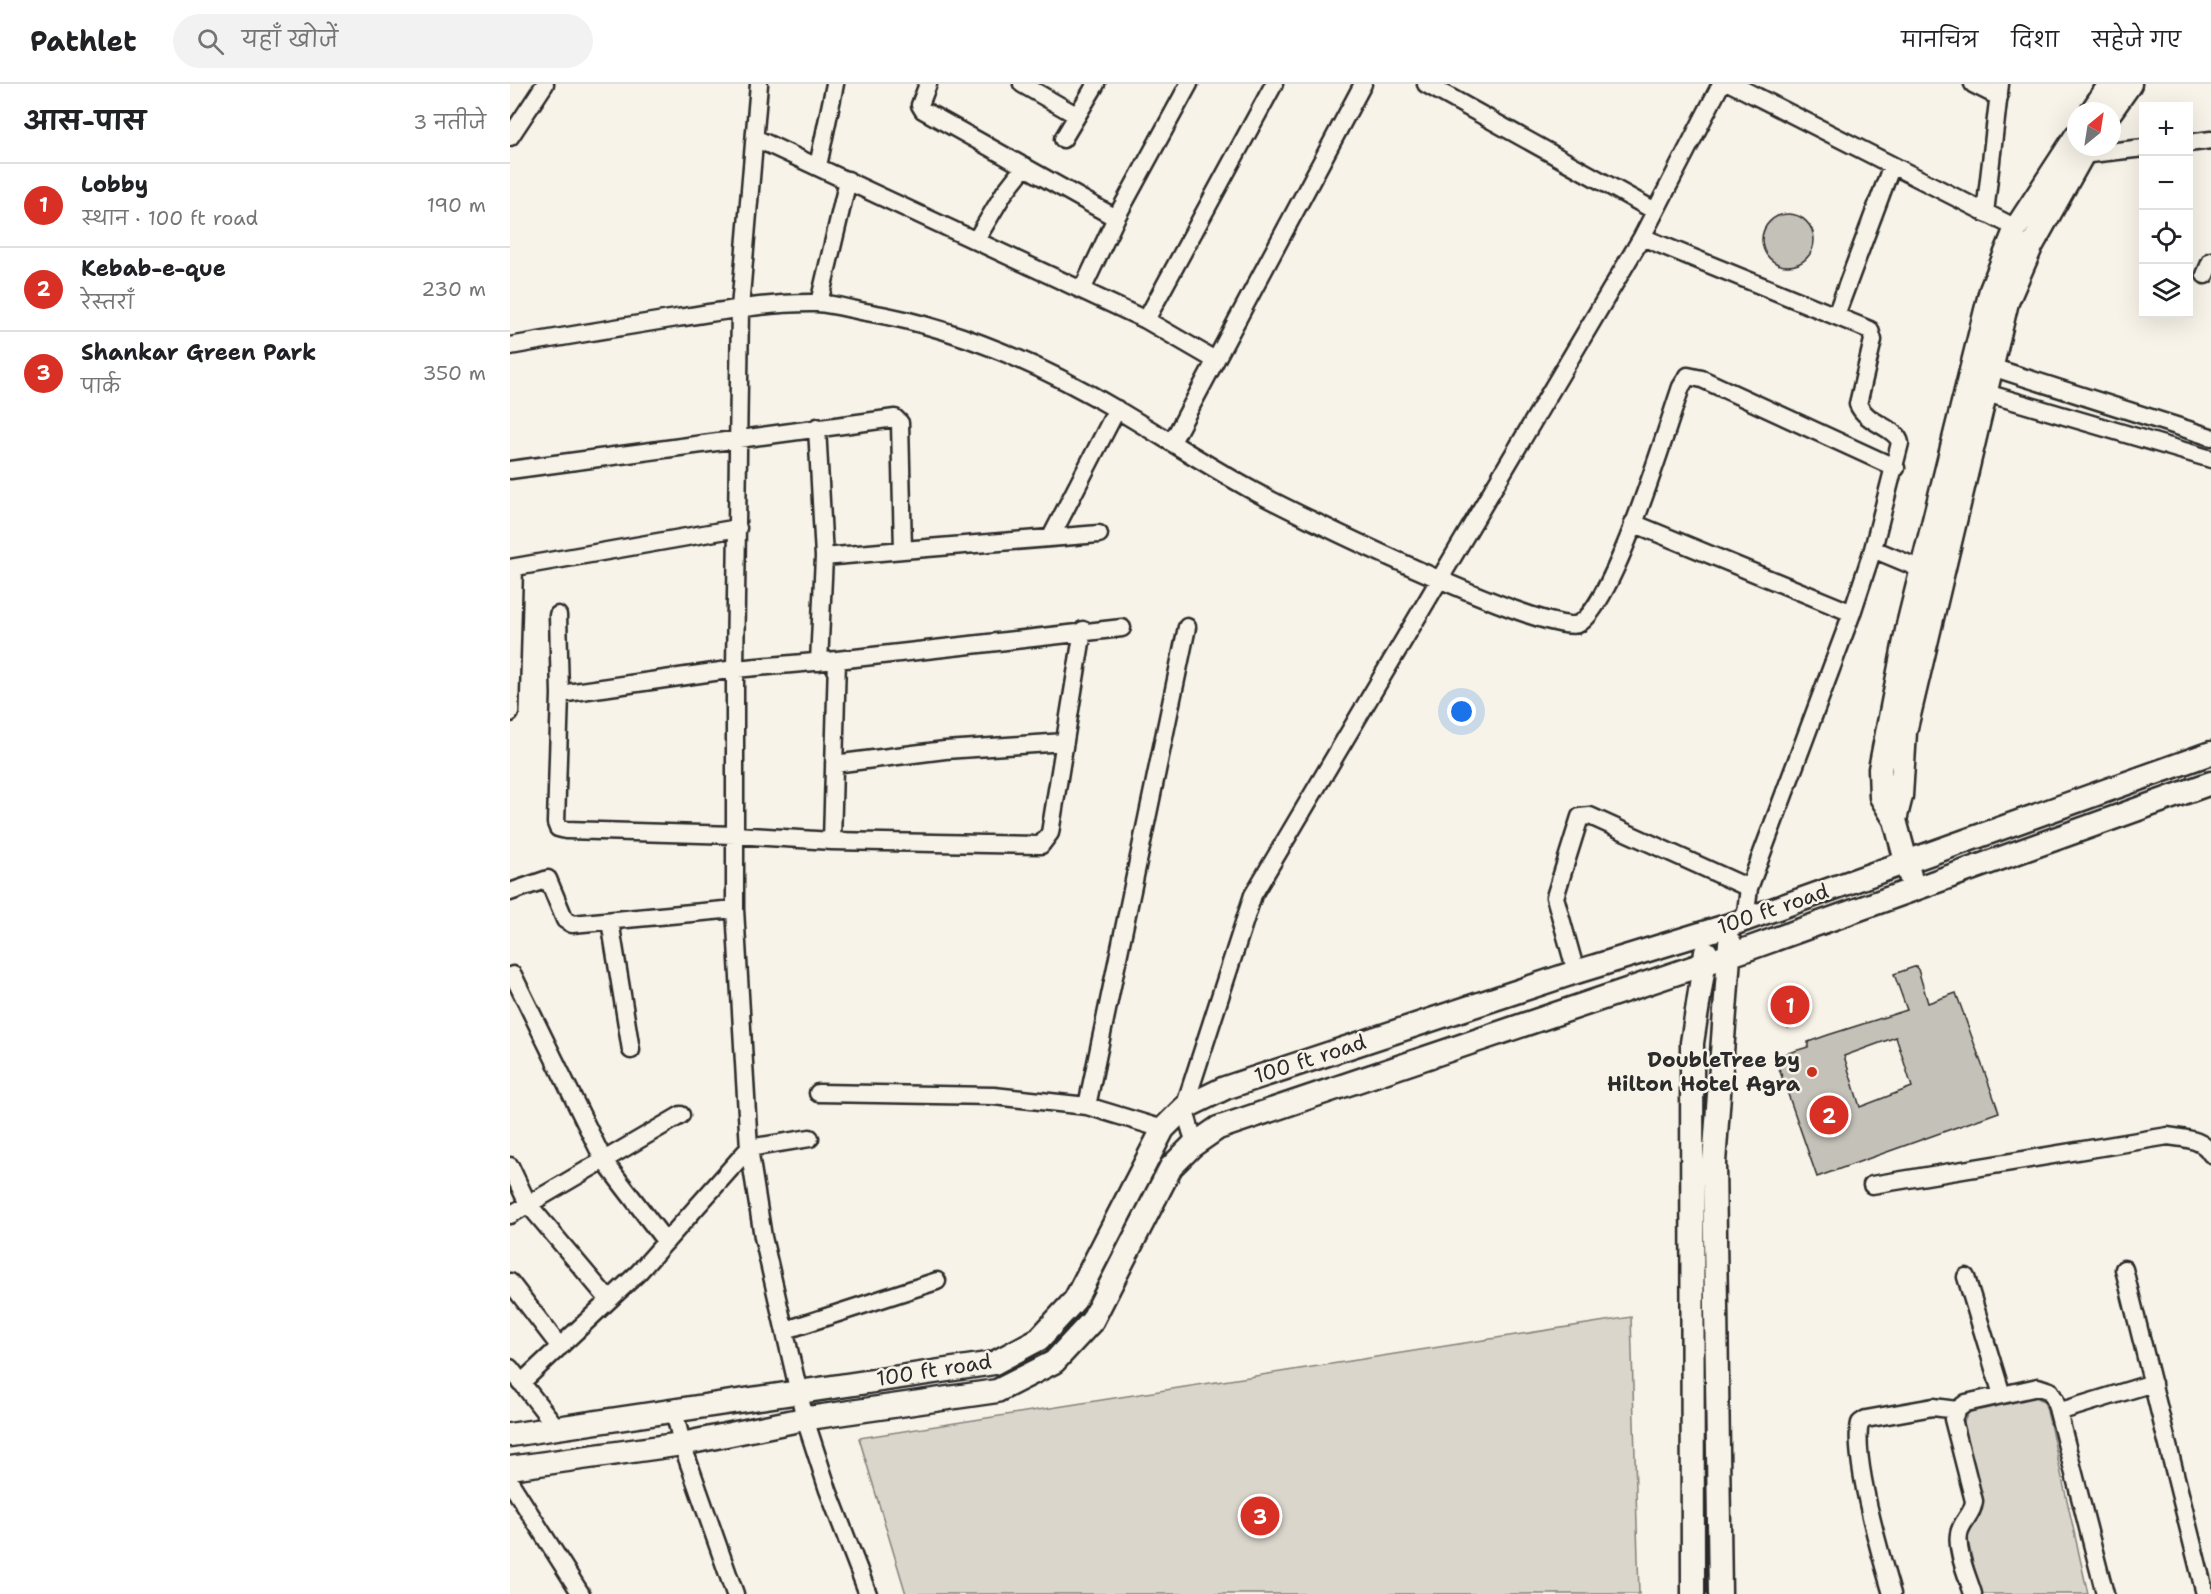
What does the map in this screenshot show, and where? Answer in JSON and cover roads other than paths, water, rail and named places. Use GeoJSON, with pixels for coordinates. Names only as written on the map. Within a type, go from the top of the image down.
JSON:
{"type":"FeatureCollection","features":[{"type":"Feature","properties":{"kind":"main road"},"geometry":{"type":"LineString","coordinates":[[2098,102],[2110,84]]}},
{"type":"Feature","properties":{"kind":"main road"},"geometry":{"type":"LineString","coordinates":[[2117,102],[2130,84]]}},
{"type":"Feature","properties":{"kind":"main road"},"geometry":{"type":"LineString","coordinates":[[1895,820],[1900,796],[1905,732],[1982,364],[1991,290],[2016,228],[2073,156]]}},
{"type":"Feature","properties":{"kind":"main road"},"geometry":{"type":"LineString","coordinates":[[1982,364],[2023,265],[2076,156]]}},
{"type":"Feature","properties":{"kind":"main road"},"geometry":{"type":"LineString","coordinates":[[1914,888],[1895,820],[1881,797],[1880,769],[1921,569],[1976,390]]}},
{"type":"Feature","properties":{"kind":"main road","name":"100 ft road"},"geometry":{"type":"LineString","coordinates":[[510,1435],[800,1390],[994,1363],[1039,1340],[1075,1300],[1163,1129],[1184,1108],[1225,1088],[1576,972],[1739,922],[2211,753]]}},
{"type":"Feature","properties":{"kind":"main road","name":"100 ft road"},"geometry":{"type":"LineString","coordinates":[[510,1468],[682,1444],[805,1419],[997,1391],[1054,1362],[1092,1321],[1172,1167],[1195,1144],[1218,1128],[1728,955],[2211,783]]}},
{"type":"Feature","properties":{"kind":"main road"},"geometry":{"type":"LineString","coordinates":[[1720,1594],[1714,1163],[1728,955],[1739,922]]}},
{"type":"Feature","properties":{"kind":"main road"},"geometry":{"type":"LineString","coordinates":[[1692,1594],[1692,1054],[1710,931]]}},
{"type":"Feature","properties":{"kind":"street"},"geometry":{"type":"LineString","coordinates":[[510,137],[545,84]]}},
{"type":"Feature","properties":{"kind":"street"},"geometry":{"type":"LineString","coordinates":[[759,84],[741,308],[735,669],[735,909],[749,1148],[763,1237],[805,1419],[828,1490],[868,1594]]}},
{"type":"Feature","properties":{"kind":"street"},"geometry":{"type":"LineString","coordinates":[[818,166],[835,84]]}},
{"type":"Feature","properties":{"kind":"street"},"geometry":{"type":"LineString","coordinates":[[928,84],[920,105],[923,110],[1116,218]]}},
{"type":"Feature","properties":{"kind":"street"},"geometry":{"type":"LineString","coordinates":[[1022,84],[1076,116]]}},
{"type":"Feature","properties":{"kind":"street"},"geometry":{"type":"LineString","coordinates":[[1063,139],[1095,84]]}},
{"type":"Feature","properties":{"kind":"street"},"geometry":{"type":"LineString","coordinates":[[1082,290],[1116,218],[1189,84]]}},
{"type":"Feature","properties":{"kind":"street"},"geometry":{"type":"LineString","coordinates":[[1146,320],[1274,84]]}},
{"type":"Feature","properties":{"kind":"street"},"geometry":{"type":"LineString","coordinates":[[1172,442],[1363,84]]}},
{"type":"Feature","properties":{"kind":"street"},"geometry":{"type":"LineString","coordinates":[[1426,84],[1655,211]]}},
{"type":"Feature","properties":{"kind":"street"},"geometry":{"type":"LineString","coordinates":[[1195,1144],[1184,1108],[1253,895],[1641,237],[1721,84]]}},
{"type":"Feature","properties":{"kind":"street"},"geometry":{"type":"LineString","coordinates":[[1732,84],[2016,228]]}},
{"type":"Feature","properties":{"kind":"street"},"geometry":{"type":"LineString","coordinates":[[1973,84],[2000,91],[1984,213]]}},
{"type":"Feature","properties":{"kind":"street"},"geometry":{"type":"LineString","coordinates":[[755,138],[1146,320],[1215,360]]}},
{"type":"Feature","properties":{"kind":"street"},"geometry":{"type":"LineString","coordinates":[[2193,142],[2211,140]]}},
{"type":"Feature","properties":{"kind":"street"},"geometry":{"type":"LineString","coordinates":[[2121,147],[2139,148]]}},
{"type":"Feature","properties":{"kind":"street"},"geometry":{"type":"LineString","coordinates":[[1836,315],[1892,165]]}},
{"type":"Feature","properties":{"kind":"street"},"geometry":{"type":"LineString","coordinates":[[976,240],[1004,193],[1025,166]]}},
{"type":"Feature","properties":{"kind":"street"},"geometry":{"type":"LineString","coordinates":[[819,303],[848,180]]}},
{"type":"Feature","properties":{"kind":"street"},"geometry":{"type":"LineString","coordinates":[[1641,237],[1865,327],[1873,335],[1858,404],[1865,416],[1898,437],[1896,468],[1873,549],[1852,613],[1749,888],[1739,922]]}},
{"type":"Feature","properties":{"kind":"street"},"geometry":{"type":"LineString","coordinates":[[510,346],[741,308],[819,303],[936,327],[994,348],[1117,409],[1248,488],[1310,520],[1440,579],[1548,622],[1568,627],[1579,624],[1589,617],[1601,600],[1633,523],[1681,387],[1688,376],[1702,379],[1896,468]]}},
{"type":"Feature","properties":{"kind":"street"},"geometry":{"type":"LineString","coordinates":[[1982,364],[2211,437]]}},
{"type":"Feature","properties":{"kind":"street"},"geometry":{"type":"LineString","coordinates":[[1976,390],[2211,459]]}},
{"type":"Feature","properties":{"kind":"street"},"geometry":{"type":"LineString","coordinates":[[1051,537],[1117,409]]}},
{"type":"Feature","properties":{"kind":"street"},"geometry":{"type":"LineString","coordinates":[[510,468],[895,418],[900,420],[903,550]]}},
{"type":"Feature","properties":{"kind":"street"},"geometry":{"type":"LineString","coordinates":[[818,427],[824,557],[819,662]]}},
{"type":"Feature","properties":{"kind":"street"},"geometry":{"type":"LineString","coordinates":[[1633,523],[1852,613]]}},
{"type":"Feature","properties":{"kind":"street"},"geometry":{"type":"LineString","coordinates":[[510,713],[512,568],[738,528]]}},
{"type":"Feature","properties":{"kind":"street"},"geometry":{"type":"LineString","coordinates":[[824,557],[1099,534]]}},
{"type":"Feature","properties":{"kind":"street"},"geometry":{"type":"LineString","coordinates":[[1873,549],[1921,569]]}},
{"type":"Feature","properties":{"kind":"street"},"geometry":{"type":"LineString","coordinates":[[558,615],[560,694],[556,823],[558,828],[832,841],[1041,845],[1050,833],[1083,630]]}},
{"type":"Feature","properties":{"kind":"street"},"geometry":{"type":"LineString","coordinates":[[1087,1106],[1187,627]]}},
{"type":"Feature","properties":{"kind":"street"},"geometry":{"type":"LineString","coordinates":[[560,694],[735,669],[837,660],[1083,630],[1122,628]]}},
{"type":"Feature","properties":{"kind":"street"},"geometry":{"type":"LineString","coordinates":[[832,841],[837,660]]}},
{"type":"Feature","properties":{"kind":"street"},"geometry":{"type":"LineString","coordinates":[[834,764],[945,750],[1065,742]]}},
{"type":"Feature","properties":{"kind":"street"},"geometry":{"type":"LineString","coordinates":[[1576,972],[1555,897],[1580,817],[1590,816],[1749,888]]}},
{"type":"Feature","properties":{"kind":"street"},"geometry":{"type":"LineString","coordinates":[[510,892],[548,879],[567,923],[735,909]]}},
{"type":"Feature","properties":{"kind":"street"},"geometry":{"type":"LineString","coordinates":[[610,921],[631,1050]]}},
{"type":"Feature","properties":{"kind":"street"},"geometry":{"type":"LineString","coordinates":[[513,975],[604,1161],[666,1242]]}},
{"type":"Feature","properties":{"kind":"street"},"geometry":{"type":"LineString","coordinates":[[818,1093],[994,1096],[1087,1106],[1163,1129]]}},
{"type":"Feature","properties":{"kind":"street"},"geometry":{"type":"LineString","coordinates":[[510,1215],[681,1115]]}},
{"type":"Feature","properties":{"kind":"street"},"geometry":{"type":"LineString","coordinates":[[1872,1185],[2168,1136],[2196,1141],[2207,1147],[2211,1154]]}},
{"type":"Feature","properties":{"kind":"street"},"geometry":{"type":"LineString","coordinates":[[521,1383],[609,1300],[666,1242],[749,1148],[810,1138]]}},
{"type":"Feature","properties":{"kind":"street"},"geometry":{"type":"LineString","coordinates":[[510,1166],[528,1204],[609,1300]]}},
{"type":"Feature","properties":{"kind":"street"},"geometry":{"type":"LineString","coordinates":[[2124,1269],[2205,1594]]}},
{"type":"Feature","properties":{"kind":"street"},"geometry":{"type":"LineString","coordinates":[[1966,1277],[2002,1395]]}},
{"type":"Feature","properties":{"kind":"street"},"geometry":{"type":"LineString","coordinates":[[786,1330],[937,1281]]}},
{"type":"Feature","properties":{"kind":"street"},"geometry":{"type":"LineString","coordinates":[[510,1282],[560,1347]]}},
{"type":"Feature","properties":{"kind":"street"},"geometry":{"type":"LineString","coordinates":[[510,1368],[557,1428]]}},
{"type":"Feature","properties":{"kind":"street"},"geometry":{"type":"LineString","coordinates":[[2058,1412],[2153,1383]]}},
{"type":"Feature","properties":{"kind":"street"},"geometry":{"type":"LineString","coordinates":[[1973,1594],[1959,1536],[1961,1527],[1973,1510],[1974,1500],[1953,1419],[1957,1410],[1966,1403],[2043,1388],[2050,1391],[2058,1412],[2105,1594]]}},
{"type":"Feature","properties":{"kind":"street"},"geometry":{"type":"LineString","coordinates":[[1892,1594],[1876,1539],[1858,1446],[1860,1423],[1866,1419],[1933,1407],[1957,1410]]}},
{"type":"Feature","properties":{"kind":"street"},"geometry":{"type":"LineString","coordinates":[[674,1410],[682,1444],[735,1594]]}},
{"type":"Feature","properties":{"kind":"street"},"geometry":{"type":"LineString","coordinates":[[510,1482],[581,1594]]}},
{"type":"Feature","properties":{"kind":"place","name":"Lobby"},"geometry":{"type":"Point","coordinates":[1790,1005]}},
{"type":"Feature","properties":{"kind":"place","name":"DoubleTree by Hilton Hotel Agra"},"geometry":{"type":"Point","coordinates":[1812,1072]}},
{"type":"Feature","properties":{"kind":"place","name":"Kebab-e-que"},"geometry":{"type":"Point","coordinates":[1829,1115]}},
{"type":"Feature","properties":{"kind":"place","name":"Shankar Green Park"},"geometry":{"type":"Point","coordinates":[1260,1516]}}]}
